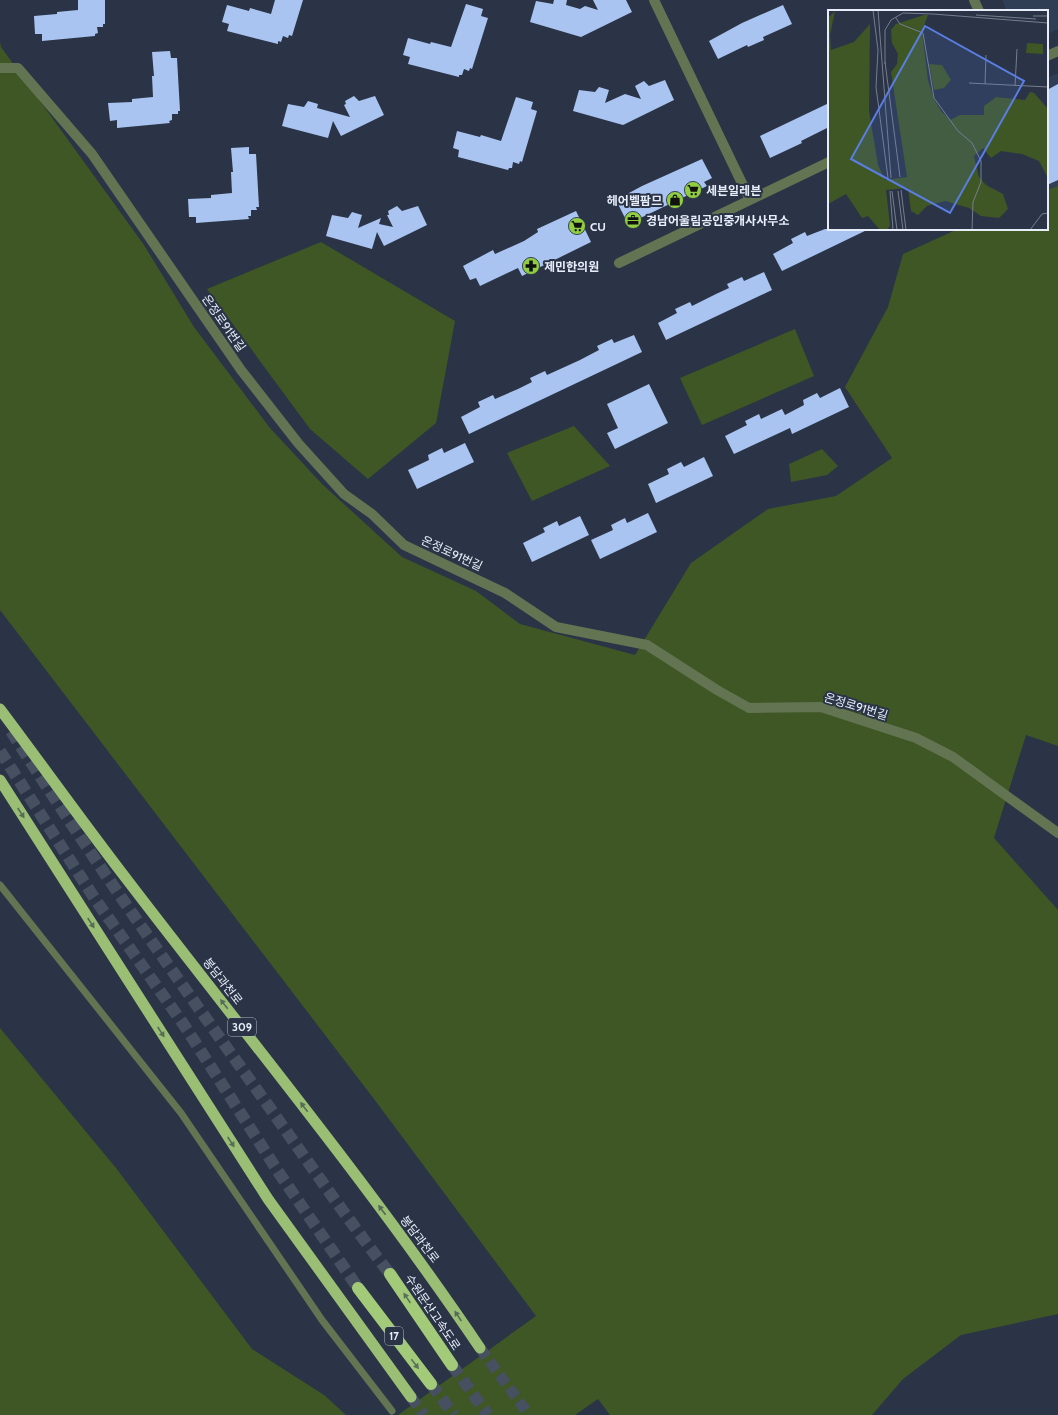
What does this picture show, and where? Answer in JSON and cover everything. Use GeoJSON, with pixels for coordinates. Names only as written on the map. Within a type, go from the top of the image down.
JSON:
{"type":"FeatureCollection","features":[{"type":"Feature","properties":{"kind":"highway","name":"봉담과천로"},"geometry":{"type":"LineString","coordinates":[[0,709],[124,877],[272,1065],[381,1209],[434,1281],[480,1348]]}},
{"type":"Feature","properties":{"kind":"highway"},"geometry":{"type":"LineString","coordinates":[[0,780],[268,1199],[411,1397]]}},
{"type":"Feature","properties":{"kind":"highway","name":"수원문산고속도로"},"geometry":{"type":"LineString","coordinates":[[390,1274],[452,1365]]}},
{"type":"Feature","properties":{"kind":"highway","name":"17"},"geometry":{"type":"LineString","coordinates":[[358,1288],[430,1384]]}},
{"type":"Feature","properties":{"kind":"street"},"geometry":{"type":"LineString","coordinates":[[654,0],[750,200]]}},
{"type":"Feature","properties":{"kind":"street"},"geometry":{"type":"LineString","coordinates":[[974,0],[979,10]]}},
{"type":"Feature","properties":{"kind":"street"},"geometry":{"type":"LineString","coordinates":[[1048,56],[1058,51]]}},
{"type":"Feature","properties":{"kind":"street","name":"온정로91번길"},"geometry":{"type":"LineString","coordinates":[[0,68],[18,68],[92,154],[241,370],[298,443],[344,494],[372,514],[404,545],[505,593],[556,627],[647,645],[717,690],[750,708],[821,707],[916,738],[953,757],[1058,833]]}},
{"type":"Feature","properties":{"kind":"street"},"geometry":{"type":"LineString","coordinates":[[620,263],[828,162]]}},
{"type":"Feature","properties":{"kind":"lane"},"geometry":{"type":"LineString","coordinates":[[0,885],[182,1113],[322,1320],[392,1411]]}},
{"type":"Feature","properties":{"kind":"shaded area"},"geometry":{"type":"Polygon","coordinates":[[[1002,0],[1058,0],[1058,29],[1048,34],[1048,10],[1007,10],[1002,0]]]}},
{"type":"Feature","properties":{"kind":"shaded area"},"geometry":{"type":"Polygon","coordinates":[[[1058,73],[1058,186],[1048,190],[1048,78],[1058,73]]]}},
{"type":"Feature","properties":{"kind":"green space"},"geometry":{"type":"Polygon","coordinates":[[[0,42],[1,47],[144,245],[194,327],[270,428],[322,484],[402,557],[476,591],[520,624],[635,655],[691,563],[768,509],[836,496],[892,458],[845,387],[888,307],[903,254],[956,230],[1048,230],[1048,190],[1058,186],[1058,746],[1026,735],[994,838],[1058,910],[1058,1314],[961,1335],[903,1379],[872,1415],[610,1415],[598,1399],[575,1415],[398,1415],[536,1316],[374,1099],[0,610],[0,42]]]}},
{"type":"Feature","properties":{"kind":"green space"},"geometry":{"type":"Polygon","coordinates":[[[321,242],[455,321],[436,423],[368,479],[310,429],[207,289],[321,242]]]}},
{"type":"Feature","properties":{"kind":"green space"},"geometry":{"type":"Polygon","coordinates":[[[795,329],[814,376],[702,425],[680,378],[795,329]]]}},
{"type":"Feature","properties":{"kind":"green space"},"geometry":{"type":"Polygon","coordinates":[[[574,426],[610,466],[532,501],[507,453],[574,426]]]}},
{"type":"Feature","properties":{"kind":"green space"},"geometry":{"type":"Polygon","coordinates":[[[822,449],[838,466],[827,475],[791,482],[789,464],[822,449]]]}},
{"type":"Feature","properties":{"kind":"green space"},"geometry":{"type":"Polygon","coordinates":[[[0,1028],[116,1168],[252,1349],[324,1395],[346,1415],[0,1415],[0,1028]]]}},
{"type":"Feature","properties":{"kind":"building"},"geometry":{"type":"Polygon","coordinates":[[[78,0],[105,0],[105,24],[103,24],[103,27],[97,27],[98,33],[95,34],[95,36],[42,41],[42,34],[35,34],[34,16],[78,10],[78,0]]]}},
{"type":"Feature","properties":{"kind":"building"},"geometry":{"type":"Polygon","coordinates":[[[275,0],[303,0],[292,36],[289,35],[288,38],[283,36],[281,42],[278,41],[278,44],[227,31],[229,24],[222,22],[227,5],[249,11],[250,8],[271,14],[275,0]]]}},
{"type":"Feature","properties":{"kind":"building"},"geometry":{"type":"Polygon","coordinates":[[[554,0],[567,0],[566,5],[580,9],[585,6],[598,10],[593,0],[626,0],[632,12],[581,37],[530,22],[536,1],[553,4],[554,0]]]}},
{"type":"Feature","properties":{"kind":"building"},"geometry":{"type":"Polygon","coordinates":[[[466,4],[483,9],[481,16],[488,18],[472,69],[470,68],[469,71],[464,69],[462,75],[459,75],[459,77],[408,64],[410,57],[403,55],[408,38],[430,44],[431,42],[451,47],[466,4]]]}},
{"type":"Feature","properties":{"kind":"building"},"geometry":{"type":"Polygon","coordinates":[[[783,5],[792,24],[763,37],[764,40],[748,47],[747,45],[718,59],[709,41],[742,23],[783,5]]]}},
{"type":"Feature","properties":{"kind":"building"},"geometry":{"type":"Polygon","coordinates":[[[170,51],[171,58],[177,58],[180,111],[178,111],[178,114],[172,114],[172,120],[169,121],[170,123],[117,128],[117,120],[110,121],[108,103],[132,102],[132,99],[153,97],[152,76],[154,76],[152,52],[170,51]]]}},
{"type":"Feature","properties":{"kind":"building"},"geometry":{"type":"Polygon","coordinates":[[[665,80],[674,100],[623,125],[573,111],[579,90],[595,92],[599,87],[609,90],[605,103],[625,94],[641,99],[635,86],[644,81],[649,86],[665,80]]]}},
{"type":"Feature","properties":{"kind":"building"},"geometry":{"type":"Polygon","coordinates":[[[1058,84],[1058,180],[1048,185],[1048,89],[1058,84]]]}},
{"type":"Feature","properties":{"kind":"building"},"geometry":{"type":"Polygon","coordinates":[[[354,96],[359,101],[375,96],[384,115],[341,136],[333,121],[328,138],[282,126],[288,104],[304,107],[308,101],[318,104],[317,108],[350,117],[344,105],[346,104],[345,101],[354,96]]]}},
{"type":"Feature","properties":{"kind":"building"},"geometry":{"type":"Polygon","coordinates":[[[516,97],[533,102],[531,109],[537,111],[522,162],[520,161],[519,164],[513,162],[512,168],[509,168],[508,170],[458,157],[459,150],[453,148],[457,131],[480,137],[481,135],[501,141],[516,97]]]}},
{"type":"Feature","properties":{"kind":"building"},"geometry":{"type":"Polygon","coordinates":[[[828,103],[828,128],[801,141],[802,143],[770,158],[760,136],[828,103]]]}},
{"type":"Feature","properties":{"kind":"building"},"geometry":{"type":"Polygon","coordinates":[[[249,147],[249,154],[256,154],[259,207],[256,207],[257,210],[251,210],[251,216],[248,216],[249,219],[196,223],[196,217],[189,217],[188,199],[211,198],[211,195],[232,193],[231,172],[233,172],[231,148],[249,147]]]}},
{"type":"Feature","properties":{"kind":"building"},"geometry":{"type":"Polygon","coordinates":[[[702,159],[712,178],[704,182],[707,186],[628,224],[616,200],[642,186],[702,159]]]}},
{"type":"Feature","properties":{"kind":"building"},"geometry":{"type":"Polygon","coordinates":[[[397,206],[402,211],[418,206],[427,225],[384,246],[377,232],[372,249],[326,236],[332,215],[348,218],[352,212],[362,215],[358,228],[381,218],[379,224],[393,227],[387,215],[389,215],[388,211],[397,206]]]}},
{"type":"Feature","properties":{"kind":"building"},"geometry":{"type":"Polygon","coordinates":[[[576,211],[591,242],[522,276],[518,268],[480,286],[476,278],[470,280],[463,266],[493,250],[495,254],[524,241],[538,232],[537,229],[576,211]]]}},
{"type":"Feature","properties":{"kind":"building"},"geometry":{"type":"Polygon","coordinates":[[[825,229],[867,230],[782,271],[773,254],[793,243],[791,239],[805,232],[807,236],[825,229]]]}},
{"type":"Feature","properties":{"kind":"building"},"geometry":{"type":"Polygon","coordinates":[[[764,272],[772,290],[666,340],[658,323],[677,313],[675,309],[690,302],[692,306],[729,288],[727,284],[742,277],[744,281],[764,272]]]}},
{"type":"Feature","properties":{"kind":"building"},"geometry":{"type":"Polygon","coordinates":[[[634,335],[642,352],[469,434],[461,417],[480,407],[478,402],[493,395],[495,399],[532,382],[530,378],[545,371],[547,375],[580,360],[599,350],[597,346],[612,339],[614,343],[634,335]]]}},
{"type":"Feature","properties":{"kind":"building"},"geometry":{"type":"Polygon","coordinates":[[[649,384],[668,423],[615,449],[607,433],[618,428],[607,404],[649,384]]]}},
{"type":"Feature","properties":{"kind":"building"},"geometry":{"type":"Polygon","coordinates":[[[840,388],[849,407],[792,434],[790,428],[734,454],[725,436],[747,425],[745,421],[759,414],[761,419],[782,409],[785,415],[804,405],[803,400],[817,393],[820,398],[840,388]]]}},
{"type":"Feature","properties":{"kind":"building"},"geometry":{"type":"Polygon","coordinates":[[[465,443],[474,462],[417,489],[408,470],[429,460],[428,455],[442,448],[444,453],[465,443]]]}},
{"type":"Feature","properties":{"kind":"building"},"geometry":{"type":"Polygon","coordinates":[[[704,457],[713,476],[656,503],[648,484],[669,474],[667,469],[681,462],[684,467],[704,457]]]}},
{"type":"Feature","properties":{"kind":"building"},"geometry":{"type":"Polygon","coordinates":[[[648,513],[657,532],[600,559],[591,540],[613,530],[611,525],[625,518],[627,523],[648,513]]]}},
{"type":"Feature","properties":{"kind":"building"},"geometry":{"type":"Polygon","coordinates":[[[580,516],[589,535],[532,562],[523,543],[545,532],[543,528],[557,521],[559,526],[580,516]]]}},
{"type":"Feature","properties":{"kind":"tunnel"},"geometry":{"type":"LineString","coordinates":[[11,731],[99,865],[159,952],[337,1203],[390,1274]]}},
{"type":"Feature","properties":{"kind":"tunnel"},"geometry":{"type":"LineString","coordinates":[[0,751],[95,899],[184,1025],[279,1173],[358,1288]]}},
{"type":"Feature","properties":{"kind":"tunnel"},"geometry":{"type":"LineString","coordinates":[[480,1348],[529,1415]]}},
{"type":"Feature","properties":{"kind":"tunnel"},"geometry":{"type":"LineString","coordinates":[[452,1365],[488,1415]]}},
{"type":"Feature","properties":{"kind":"tunnel"},"geometry":{"type":"LineString","coordinates":[[431,1384],[454,1415]]}},
{"type":"Feature","properties":{"kind":"tunnel"},"geometry":{"type":"LineString","coordinates":[[411,1397],[424,1415]]}},
{"type":"Feature","properties":{"kind":"place","name":"세븐일레븐"},"geometry":{"type":"Point","coordinates":[693,190]}},
{"type":"Feature","properties":{"kind":"place","name":"헤어벨팜므"},"geometry":{"type":"Point","coordinates":[675,200]}},
{"type":"Feature","properties":{"kind":"place","name":"경남어울림공인중개사사무소"},"geometry":{"type":"Point","coordinates":[633,220]}},
{"type":"Feature","properties":{"kind":"place","name":"CU"},"geometry":{"type":"Point","coordinates":[577,226]}},
{"type":"Feature","properties":{"kind":"place","name":"제민한의원"},"geometry":{"type":"Point","coordinates":[531,266]}}]}
